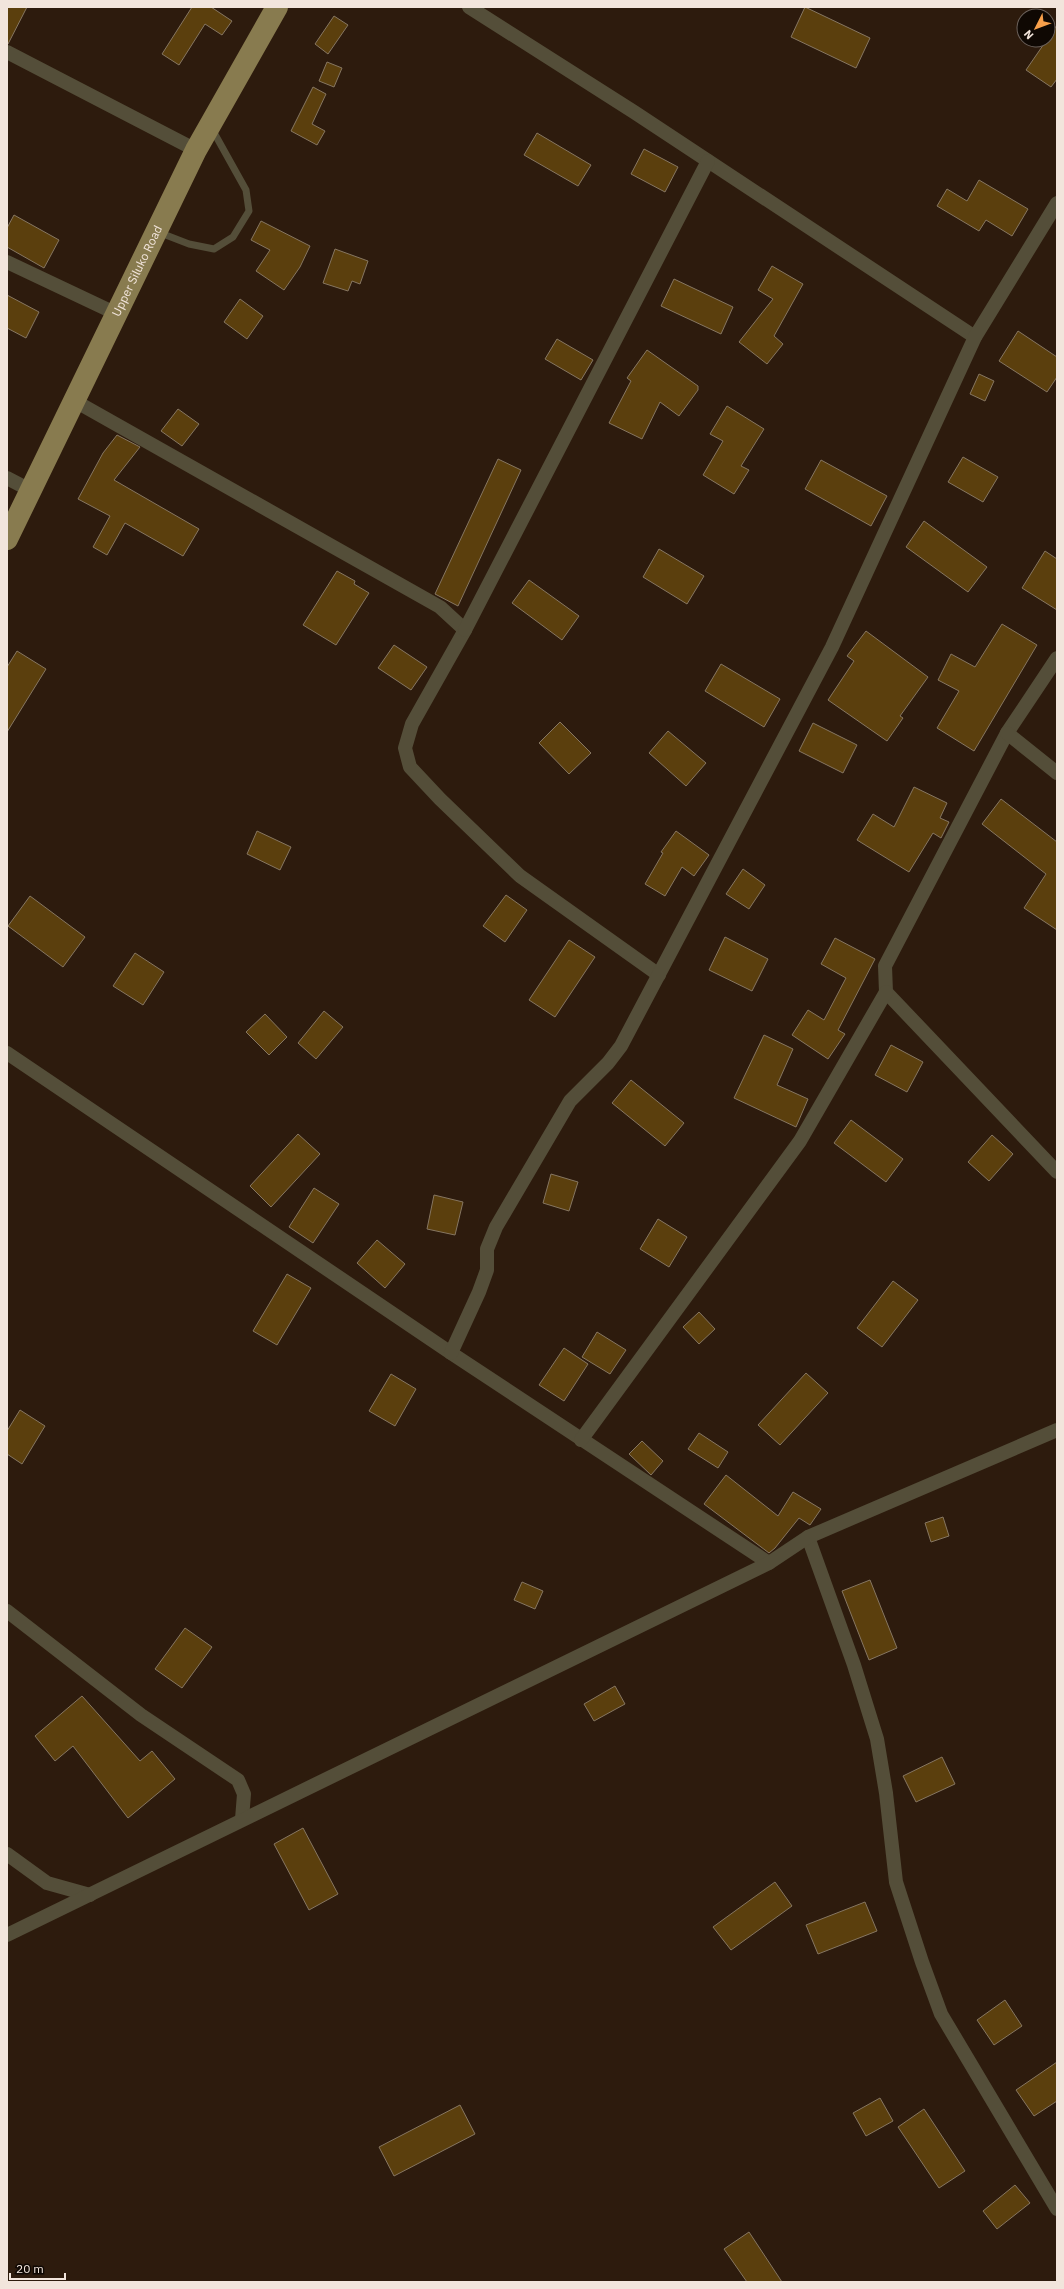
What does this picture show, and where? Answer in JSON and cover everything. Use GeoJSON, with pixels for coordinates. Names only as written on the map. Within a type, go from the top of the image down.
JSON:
{"type":"FeatureCollection","features":[{"type":"Feature","properties":{"kind":"main road","name":"Upper Siluko Road"},"geometry":{"type":"LineString","coordinates":[[7,539],[73,400],[117,314],[196,150],[276,7]]}},
{"type":"Feature","properties":{"kind":"street"},"geometry":{"type":"LineString","coordinates":[[469,7],[708,161],[975,337]]}},
{"type":"Feature","properties":{"kind":"street"},"geometry":{"type":"LineString","coordinates":[[7,52],[196,150]]}},
{"type":"Feature","properties":{"kind":"street"},"geometry":{"type":"LineString","coordinates":[[658,975],[520,876],[440,800],[410,767],[405,748],[412,724],[465,630],[708,161]]}},
{"type":"Feature","properties":{"kind":"street"},"geometry":{"type":"LineString","coordinates":[[451,1353],[479,1292],[487,1270],[488,1249],[496,1227],[570,1101],[608,1063],[621,1046],[832,647],[975,337],[1057,203]]}},
{"type":"Feature","properties":{"kind":"street"},"geometry":{"type":"LineString","coordinates":[[7,262],[117,314]]}},
{"type":"Feature","properties":{"kind":"street"},"geometry":{"type":"LineString","coordinates":[[73,400],[440,607],[465,630]]}},
{"type":"Feature","properties":{"kind":"street"},"geometry":{"type":"LineString","coordinates":[[7,478],[30,490]]}},
{"type":"Feature","properties":{"kind":"street"},"geometry":{"type":"LineString","coordinates":[[581,1440],[800,1141],[886,992],[885,966],[1007,733],[1057,658]]}},
{"type":"Feature","properties":{"kind":"street"},"geometry":{"type":"LineString","coordinates":[[1007,733],[1057,773]]}},
{"type":"Feature","properties":{"kind":"street"},"geometry":{"type":"LineString","coordinates":[[886,992],[1057,1172]]}},
{"type":"Feature","properties":{"kind":"street"},"geometry":{"type":"LineString","coordinates":[[7,1053],[451,1353],[768,1564]]}},
{"type":"Feature","properties":{"kind":"street"},"geometry":{"type":"LineString","coordinates":[[7,1935],[242,1819],[768,1564],[808,1537],[1057,1430]]}},
{"type":"Feature","properties":{"kind":"street"},"geometry":{"type":"LineString","coordinates":[[808,1537],[854,1664],[877,1739],[886,1793],[896,1882],[935,1999],[941,2014],[982,2086],[1057,2209]]}},
{"type":"Feature","properties":{"kind":"street"},"geometry":{"type":"LineString","coordinates":[[7,1611],[141,1715],[238,1780],[244,1794],[242,1819]]}},
{"type":"Feature","properties":{"kind":"street"},"geometry":{"type":"LineString","coordinates":[[7,1854],[47,1883],[90,1895]]}},
{"type":"Feature","properties":{"kind":"lane"},"geometry":{"type":"LineString","coordinates":[[156,232],[189,244],[214,249],[233,237],[249,211],[246,190],[210,125]]}},
{"type":"Feature","properties":{"kind":"building"},"geometry":{"type":"Polygon","coordinates":[[[7,7],[27,7],[8,44],[7,44],[7,7]]]}},
{"type":"Feature","properties":{"kind":"building"},"geometry":{"type":"Polygon","coordinates":[[[192,7],[211,7],[232,21],[222,35],[205,24],[179,65],[162,54],[192,7]]]}},
{"type":"Feature","properties":{"kind":"building"},"geometry":{"type":"Polygon","coordinates":[[[805,7],[870,38],[856,68],[791,37],[805,7]]]}},
{"type":"Feature","properties":{"kind":"building"},"geometry":{"type":"Polygon","coordinates":[[[334,16],[348,25],[328,54],[315,44],[334,16]]]}},
{"type":"Feature","properties":{"kind":"building"},"geometry":{"type":"Polygon","coordinates":[[[1057,25],[1057,79],[1051,87],[1026,70],[1041,48],[1056,48],[1057,25]]]}},
{"type":"Feature","properties":{"kind":"building"},"geometry":{"type":"Polygon","coordinates":[[[327,62],[342,68],[334,87],[319,81],[327,62]]]}},
{"type":"Feature","properties":{"kind":"building"},"geometry":{"type":"Polygon","coordinates":[[[313,87],[326,94],[312,124],[325,131],[317,145],[291,131],[313,87]]]}},
{"type":"Feature","properties":{"kind":"building"},"geometry":{"type":"Polygon","coordinates":[[[537,133],[591,165],[578,186],[524,155],[537,133]]]}},
{"type":"Feature","properties":{"kind":"building"},"geometry":{"type":"Polygon","coordinates":[[[644,149],[678,167],[665,192],[631,174],[644,149]]]}},
{"type":"Feature","properties":{"kind":"building"},"geometry":{"type":"Polygon","coordinates":[[[979,180],[1028,209],[1012,236],[986,220],[979,231],[937,206],[947,189],[967,201],[979,180]]]}},
{"type":"Feature","properties":{"kind":"building"},"geometry":{"type":"Polygon","coordinates":[[[14,215],[59,240],[44,268],[7,247],[7,228],[14,215]]]}},
{"type":"Feature","properties":{"kind":"building"},"geometry":{"type":"Polygon","coordinates":[[[261,221],[310,246],[300,267],[284,290],[256,271],[270,250],[251,240],[261,221]]]}},
{"type":"Feature","properties":{"kind":"building"},"geometry":{"type":"Polygon","coordinates":[[[335,249],[368,261],[360,284],[352,281],[348,291],[323,283],[335,249]]]}},
{"type":"Feature","properties":{"kind":"building"},"geometry":{"type":"Polygon","coordinates":[[[772,266],[803,284],[774,336],[783,344],[767,364],[739,342],[773,299],[758,290],[772,266]]]}},
{"type":"Feature","properties":{"kind":"building"},"geometry":{"type":"Polygon","coordinates":[[[674,279],[733,307],[721,334],[661,306],[674,279]]]}},
{"type":"Feature","properties":{"kind":"building"},"geometry":{"type":"Polygon","coordinates":[[[7,295],[39,312],[26,338],[7,328],[7,295]]]}},
{"type":"Feature","properties":{"kind":"building"},"geometry":{"type":"Polygon","coordinates":[[[240,299],[263,316],[247,339],[224,322],[240,299]]]}},
{"type":"Feature","properties":{"kind":"building"},"geometry":{"type":"Polygon","coordinates":[[[1018,331],[1057,357],[1057,377],[1047,392],[999,361],[1018,331]]]}},
{"type":"Feature","properties":{"kind":"building"},"geometry":{"type":"Polygon","coordinates":[[[557,339],[593,360],[581,380],[545,359],[557,339]]]}},
{"type":"Feature","properties":{"kind":"building"},"geometry":{"type":"Polygon","coordinates":[[[647,350],[698,386],[698,390],[679,416],[660,402],[642,439],[609,423],[631,381],[627,378],[647,350]]]}},
{"type":"Feature","properties":{"kind":"building"},"geometry":{"type":"Polygon","coordinates":[[[979,374],[994,381],[985,401],[970,394],[979,374]]]}},
{"type":"Feature","properties":{"kind":"building"},"geometry":{"type":"Polygon","coordinates":[[[727,406],[764,429],[741,466],[749,470],[734,494],[703,475],[723,441],[710,434],[727,406]]]}},
{"type":"Feature","properties":{"kind":"building"},"geometry":{"type":"Polygon","coordinates":[[[178,409],[199,424],[182,446],[161,431],[178,409]]]}},
{"type":"Feature","properties":{"kind":"building"},"geometry":{"type":"Polygon","coordinates":[[[117,435],[140,447],[114,480],[199,529],[183,556],[125,523],[107,555],[93,547],[110,516],[78,499],[103,453],[117,435]]]}},
{"type":"Feature","properties":{"kind":"building"},"geometry":{"type":"Polygon","coordinates":[[[963,457],[998,477],[983,502],[948,482],[963,457]]]}},
{"type":"Feature","properties":{"kind":"building"},"geometry":{"type":"Polygon","coordinates":[[[498,459],[521,470],[458,606],[435,594],[498,459]]]}},
{"type":"Feature","properties":{"kind":"building"},"geometry":{"type":"Polygon","coordinates":[[[821,460],[887,496],[871,526],[805,489],[821,460]]]}},
{"type":"Feature","properties":{"kind":"building"},"geometry":{"type":"Polygon","coordinates":[[[924,521],[987,567],[968,592],[906,547],[924,521]]]}},
{"type":"Feature","properties":{"kind":"building"},"geometry":{"type":"Polygon","coordinates":[[[659,549],[704,576],[687,604],[643,577],[659,549]]]}},
{"type":"Feature","properties":{"kind":"building"},"geometry":{"type":"Polygon","coordinates":[[[1045,551],[1057,559],[1057,610],[1022,588],[1045,551]]]}},
{"type":"Feature","properties":{"kind":"building"},"geometry":{"type":"Polygon","coordinates":[[[337,571],[355,581],[354,584],[369,593],[336,645],[303,625],[337,571]]]}},
{"type":"Feature","properties":{"kind":"building"},"geometry":{"type":"Polygon","coordinates":[[[529,580],[579,616],[562,640],[512,603],[529,580]]]}},
{"type":"Feature","properties":{"kind":"building"},"geometry":{"type":"Polygon","coordinates":[[[1002,624],[1037,645],[974,751],[937,728],[959,691],[938,680],[951,654],[975,667],[1002,624]]]}},
{"type":"Feature","properties":{"kind":"building"},"geometry":{"type":"Polygon","coordinates":[[[866,631],[928,677],[900,716],[903,718],[887,741],[828,700],[854,661],[847,656],[866,631]]]}},
{"type":"Feature","properties":{"kind":"building"},"geometry":{"type":"Polygon","coordinates":[[[394,645],[427,667],[411,690],[378,668],[394,645]]]}},
{"type":"Feature","properties":{"kind":"building"},"geometry":{"type":"Polygon","coordinates":[[[17,651],[46,669],[7,732],[7,667],[17,651]]]}},
{"type":"Feature","properties":{"kind":"building"},"geometry":{"type":"Polygon","coordinates":[[[721,664],[780,699],[764,727],[705,691],[721,664]]]}},
{"type":"Feature","properties":{"kind":"building"},"geometry":{"type":"Polygon","coordinates":[[[560,722],[591,753],[569,774],[539,743],[560,722]]]}},
{"type":"Feature","properties":{"kind":"building"},"geometry":{"type":"Polygon","coordinates":[[[813,723],[857,745],[843,773],[799,751],[813,723]]]}},
{"type":"Feature","properties":{"kind":"building"},"geometry":{"type":"Polygon","coordinates":[[[668,731],[706,763],[686,786],[649,753],[668,731]]]}},
{"type":"Feature","properties":{"kind":"building"},"geometry":{"type":"Polygon","coordinates":[[[914,787],[947,803],[940,818],[949,822],[941,838],[933,833],[909,872],[857,840],[873,814],[894,827],[914,787]]]}},
{"type":"Feature","properties":{"kind":"building"},"geometry":{"type":"Polygon","coordinates":[[[1001,799],[1057,842],[1057,930],[1024,908],[1046,874],[982,824],[1001,799]]]}},
{"type":"Feature","properties":{"kind":"building"},"geometry":{"type":"Polygon","coordinates":[[[257,831],[291,847],[280,870],[247,854],[257,831]]]}},
{"type":"Feature","properties":{"kind":"building"},"geometry":{"type":"Polygon","coordinates":[[[676,831],[709,855],[694,876],[682,867],[665,896],[645,884],[663,853],[661,852],[676,831]]]}},
{"type":"Feature","properties":{"kind":"building"},"geometry":{"type":"Polygon","coordinates":[[[743,869],[765,885],[749,909],[726,894],[743,869]]]}},
{"type":"Feature","properties":{"kind":"building"},"geometry":{"type":"Polygon","coordinates":[[[506,895],[527,910],[505,942],[483,926],[506,895]]]}},
{"type":"Feature","properties":{"kind":"building"},"geometry":{"type":"Polygon","coordinates":[[[30,896],[85,937],[63,967],[8,926],[30,896]]]}},
{"type":"Feature","properties":{"kind":"building"},"geometry":{"type":"Polygon","coordinates":[[[725,937],[768,959],[752,991],[709,970],[725,937]]]}},
{"type":"Feature","properties":{"kind":"building"},"geometry":{"type":"Polygon","coordinates":[[[835,938],[875,959],[838,1030],[845,1034],[828,1059],[792,1035],[808,1010],[824,1020],[846,978],[821,964],[835,938]]]}},
{"type":"Feature","properties":{"kind":"building"},"geometry":{"type":"Polygon","coordinates":[[[569,940],[595,957],[555,1017],[529,1000],[569,940]]]}},
{"type":"Feature","properties":{"kind":"building"},"geometry":{"type":"Polygon","coordinates":[[[135,953],[164,972],[143,1005],[113,986],[135,953]]]}},
{"type":"Feature","properties":{"kind":"building"},"geometry":{"type":"Polygon","coordinates":[[[324,1011],[343,1027],[316,1059],[298,1043],[324,1011]]]}},
{"type":"Feature","properties":{"kind":"building"},"geometry":{"type":"Polygon","coordinates":[[[265,1014],[287,1037],[269,1055],[246,1032],[265,1014]]]}},
{"type":"Feature","properties":{"kind":"building"},"geometry":{"type":"Polygon","coordinates":[[[764,1035],[793,1049],[777,1085],[808,1099],[796,1127],[734,1098],[764,1035]]]}},
{"type":"Feature","properties":{"kind":"building"},"geometry":{"type":"Polygon","coordinates":[[[891,1045],[923,1062],[907,1092],[875,1075],[891,1045]]]}},
{"type":"Feature","properties":{"kind":"building"},"geometry":{"type":"Polygon","coordinates":[[[631,1080],[684,1123],[665,1146],[612,1103],[631,1080]]]}},
{"type":"Feature","properties":{"kind":"building"},"geometry":{"type":"Polygon","coordinates":[[[851,1120],[903,1159],[886,1182],[834,1143],[851,1120]]]}},
{"type":"Feature","properties":{"kind":"building"},"geometry":{"type":"Polygon","coordinates":[[[298,1134],[320,1154],[271,1207],[250,1186],[298,1134]]]}},
{"type":"Feature","properties":{"kind":"building"},"geometry":{"type":"Polygon","coordinates":[[[992,1135],[1013,1154],[989,1181],[968,1162],[992,1135]]]}},
{"type":"Feature","properties":{"kind":"building"},"geometry":{"type":"Polygon","coordinates":[[[551,1174],[578,1182],[569,1211],[543,1203],[551,1174]]]}},
{"type":"Feature","properties":{"kind":"building"},"geometry":{"type":"Polygon","coordinates":[[[314,1188],[339,1204],[313,1243],[289,1227],[314,1188]]]}},
{"type":"Feature","properties":{"kind":"building"},"geometry":{"type":"Polygon","coordinates":[[[434,1195],[463,1202],[455,1235],[427,1229],[434,1195]]]}},
{"type":"Feature","properties":{"kind":"building"},"geometry":{"type":"Polygon","coordinates":[[[658,1219],[687,1237],[669,1267],[640,1249],[658,1219]]]}},
{"type":"Feature","properties":{"kind":"building"},"geometry":{"type":"Polygon","coordinates":[[[377,1240],[405,1264],[385,1288],[357,1263],[377,1240]]]}},
{"type":"Feature","properties":{"kind":"building"},"geometry":{"type":"Polygon","coordinates":[[[287,1274],[311,1288],[277,1345],[253,1331],[287,1274]]]}},
{"type":"Feature","properties":{"kind":"building"},"geometry":{"type":"Polygon","coordinates":[[[893,1281],[918,1300],[882,1347],[857,1328],[893,1281]]]}},
{"type":"Feature","properties":{"kind":"building"},"geometry":{"type":"Polygon","coordinates":[[[699,1312],[715,1329],[699,1344],[683,1327],[699,1312]]]}},
{"type":"Feature","properties":{"kind":"building"},"geometry":{"type":"Polygon","coordinates":[[[597,1332],[626,1350],[610,1374],[582,1357],[597,1332]]]}},
{"type":"Feature","properties":{"kind":"building"},"geometry":{"type":"Polygon","coordinates":[[[564,1348],[588,1364],[564,1401],[539,1385],[564,1348]]]}},
{"type":"Feature","properties":{"kind":"building"},"geometry":{"type":"Polygon","coordinates":[[[806,1373],[828,1393],[780,1445],[758,1425],[806,1373]]]}},
{"type":"Feature","properties":{"kind":"building"},"geometry":{"type":"Polygon","coordinates":[[[391,1374],[416,1389],[395,1426],[369,1411],[391,1374]]]}},
{"type":"Feature","properties":{"kind":"building"},"geometry":{"type":"Polygon","coordinates":[[[20,1410],[45,1426],[22,1464],[7,1454],[7,1431],[20,1410]]]}},
{"type":"Feature","properties":{"kind":"building"},"geometry":{"type":"Polygon","coordinates":[[[699,1433],[728,1452],[718,1468],[688,1449],[699,1433]]]}},
{"type":"Feature","properties":{"kind":"building"},"geometry":{"type":"Polygon","coordinates":[[[642,1441],[663,1461],[651,1475],[629,1454],[642,1441]]]}},
{"type":"Feature","properties":{"kind":"building"},"geometry":{"type":"Polygon","coordinates":[[[726,1475],[778,1516],[793,1492],[821,1509],[810,1525],[799,1518],[775,1548],[769,1553],[704,1504],[726,1475]]]}},
{"type":"Feature","properties":{"kind":"building"},"geometry":{"type":"Polygon","coordinates":[[[943,1517],[949,1536],[931,1542],[925,1523],[943,1517]]]}},
{"type":"Feature","properties":{"kind":"building"},"geometry":{"type":"Polygon","coordinates":[[[870,1580],[897,1648],[869,1660],[842,1591],[870,1580]]]}},
{"type":"Feature","properties":{"kind":"building"},"geometry":{"type":"Polygon","coordinates":[[[522,1582],[543,1591],[535,1609],[514,1600],[522,1582]]]}},
{"type":"Feature","properties":{"kind":"building"},"geometry":{"type":"Polygon","coordinates":[[[185,1628],[212,1647],[182,1688],[155,1669],[185,1628]]]}},
{"type":"Feature","properties":{"kind":"building"},"geometry":{"type":"Polygon","coordinates":[[[615,1686],[625,1704],[594,1721],[584,1704],[615,1686]]]}},
{"type":"Feature","properties":{"kind":"building"},"geometry":{"type":"Polygon","coordinates":[[[82,1696],[140,1761],[152,1751],[175,1779],[128,1818],[73,1746],[55,1761],[35,1736],[82,1696]]]}},
{"type":"Feature","properties":{"kind":"building"},"geometry":{"type":"Polygon","coordinates":[[[942,1757],[955,1784],[916,1802],[903,1776],[942,1757]]]}},
{"type":"Feature","properties":{"kind":"building"},"geometry":{"type":"Polygon","coordinates":[[[303,1828],[338,1894],[309,1910],[274,1844],[303,1828]]]}},
{"type":"Feature","properties":{"kind":"building"},"geometry":{"type":"Polygon","coordinates":[[[775,1882],[792,1906],[731,1950],[713,1927],[775,1882]]]}},
{"type":"Feature","properties":{"kind":"building"},"geometry":{"type":"Polygon","coordinates":[[[865,1902],[877,1931],[818,1954],[806,1925],[865,1902]]]}},
{"type":"Feature","properties":{"kind":"building"},"geometry":{"type":"Polygon","coordinates":[[[1005,2000],[1022,2026],[994,2045],[977,2020],[1005,2000]]]}},
{"type":"Feature","properties":{"kind":"building"},"geometry":{"type":"Polygon","coordinates":[[[1057,2062],[1057,2101],[1034,2116],[1016,2090],[1057,2062]]]}},
{"type":"Feature","properties":{"kind":"building"},"geometry":{"type":"Polygon","coordinates":[[[880,2098],[893,2121],[866,2136],[853,2113],[880,2098]]]}},
{"type":"Feature","properties":{"kind":"building"},"geometry":{"type":"Polygon","coordinates":[[[460,2105],[475,2134],[394,2176],[379,2147],[460,2105]]]}},
{"type":"Feature","properties":{"kind":"building"},"geometry":{"type":"Polygon","coordinates":[[[924,2109],[965,2171],[939,2188],[898,2127],[924,2109]]]}},
{"type":"Feature","properties":{"kind":"building"},"geometry":{"type":"Polygon","coordinates":[[[1015,2185],[1030,2203],[997,2229],[983,2211],[1015,2185]]]}},
{"type":"Feature","properties":{"kind":"building"},"geometry":{"type":"Polygon","coordinates":[[[749,2232],[782,2282],[747,2282],[724,2249],[749,2232]]]}}]}
